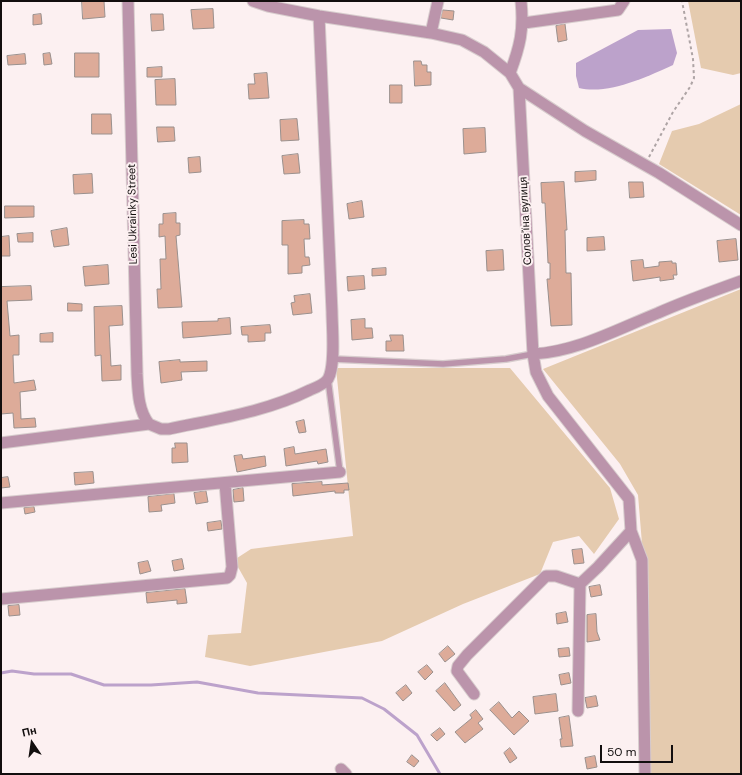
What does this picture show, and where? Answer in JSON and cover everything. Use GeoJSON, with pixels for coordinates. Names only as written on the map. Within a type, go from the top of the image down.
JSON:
{"type":"FeatureCollection","features":[{"type":"Feature","properties":{"kind":"street","name":"Lesi Ukrainky Street"},"geometry":{"type":"LineString","coordinates":[[128,1],[137,374],[143,417],[149,424]]}},
{"type":"Feature","properties":{"kind":"street"},"geometry":{"type":"LineString","coordinates":[[253,1],[268,6],[319,16],[462,40],[484,52],[510,73],[519,88],[585,131],[645,165],[741,225]]}},
{"type":"Feature","properties":{"kind":"street"},"geometry":{"type":"LineString","coordinates":[[431,34],[438,1]]}},
{"type":"Feature","properties":{"kind":"street"},"geometry":{"type":"LineString","coordinates":[[510,73],[517,54],[524,23],[521,1]]}},
{"type":"Feature","properties":{"kind":"street"},"geometry":{"type":"LineString","coordinates":[[524,23],[618,10],[624,1]]}},
{"type":"Feature","properties":{"kind":"street"},"geometry":{"type":"LineString","coordinates":[[1,442],[149,424],[161,429],[168,428],[266,408],[292,399],[318,386],[328,379],[333,359],[319,16]]}},
{"type":"Feature","properties":{"kind":"street","name":"Соловʼїна вулиця"},"geometry":{"type":"LineString","coordinates":[[519,88],[533,354],[536,372],[548,396],[629,499],[630,531]]}},
{"type":"Feature","properties":{"kind":"street"},"geometry":{"type":"LineString","coordinates":[[533,354],[546,354],[575,345],[741,281]]}},
{"type":"Feature","properties":{"kind":"street"},"geometry":{"type":"LineString","coordinates":[[1,503],[340,472]]}},
{"type":"Feature","properties":{"kind":"street"},"geometry":{"type":"LineString","coordinates":[[1,599],[227,578],[232,571],[232,567],[225,483]]}},
{"type":"Feature","properties":{"kind":"street"},"geometry":{"type":"LineString","coordinates":[[578,711],[580,584],[598,567],[630,531],[639,550],[643,572],[646,774]]}},
{"type":"Feature","properties":{"kind":"street"},"geometry":{"type":"LineString","coordinates":[[474,694],[457,671],[458,666],[467,655],[546,576],[556,576],[580,584]]}},
{"type":"Feature","properties":{"kind":"lane"},"geometry":{"type":"LineString","coordinates":[[333,359],[443,364],[506,359],[533,354]]}},
{"type":"Feature","properties":{"kind":"lane"},"geometry":{"type":"LineString","coordinates":[[328,379],[340,472]]}},
{"type":"Feature","properties":{"kind":"path"},"geometry":{"type":"LineString","coordinates":[[645,165],[673,112],[690,87],[694,78],[693,59],[682,1]]}},
{"type":"Feature","properties":{"kind":"shaded area"},"geometry":{"type":"Polygon","coordinates":[[[688,1],[741,1],[741,73],[733,75],[701,68],[688,1]]]}},
{"type":"Feature","properties":{"kind":"shaded area"},"geometry":{"type":"Polygon","coordinates":[[[671,29],[677,53],[673,65],[651,75],[615,87],[590,90],[579,88],[576,76],[576,63],[638,30],[671,29]]]}},
{"type":"Feature","properties":{"kind":"shaded area"},"geometry":{"type":"Polygon","coordinates":[[[741,104],[741,215],[659,164],[672,131],[699,124],[741,104]]]}},
{"type":"Feature","properties":{"kind":"shaded area"},"geometry":{"type":"Polygon","coordinates":[[[741,289],[741,774],[648,774],[645,580],[638,495],[620,464],[543,369],[741,289]]]}},
{"type":"Feature","properties":{"kind":"shaded area"},"geometry":{"type":"Polygon","coordinates":[[[336,368],[510,368],[610,488],[619,519],[594,554],[579,536],[553,542],[540,574],[463,604],[382,641],[250,666],[205,657],[208,635],[241,633],[247,583],[234,560],[251,549],[353,536],[336,368]]]}},
{"type":"Feature","properties":{"kind":"building"},"geometry":{"type":"Polygon","coordinates":[[[82,1],[104,1],[105,17],[83,19],[82,1]]]}},
{"type":"Feature","properties":{"kind":"building"},"geometry":{"type":"Polygon","coordinates":[[[213,9],[214,28],[193,29],[191,10],[213,9]]]}},
{"type":"Feature","properties":{"kind":"building"},"geometry":{"type":"Polygon","coordinates":[[[443,10],[454,11],[453,20],[441,18],[443,10]]]}},
{"type":"Feature","properties":{"kind":"building"},"geometry":{"type":"Polygon","coordinates":[[[41,14],[42,24],[33,25],[33,15],[41,14]]]}},
{"type":"Feature","properties":{"kind":"building"},"geometry":{"type":"Polygon","coordinates":[[[151,14],[163,14],[164,30],[152,31],[151,14]]]}},
{"type":"Feature","properties":{"kind":"building"},"geometry":{"type":"Polygon","coordinates":[[[565,24],[567,40],[558,42],[556,26],[565,24]]]}},
{"type":"Feature","properties":{"kind":"building"},"geometry":{"type":"Polygon","coordinates":[[[50,53],[52,64],[44,65],[43,54],[50,53]]]}},
{"type":"Feature","properties":{"kind":"building"},"geometry":{"type":"Polygon","coordinates":[[[75,53],[99,53],[99,77],[75,77],[75,53]]]}},
{"type":"Feature","properties":{"kind":"building"},"geometry":{"type":"Polygon","coordinates":[[[25,54],[26,64],[8,65],[7,56],[25,54]]]}},
{"type":"Feature","properties":{"kind":"building"},"geometry":{"type":"Polygon","coordinates":[[[414,61],[421,61],[422,65],[427,65],[427,72],[431,72],[431,85],[415,86],[414,61]]]}},
{"type":"Feature","properties":{"kind":"building"},"geometry":{"type":"Polygon","coordinates":[[[162,67],[162,77],[147,77],[147,68],[162,67]]]}},
{"type":"Feature","properties":{"kind":"building"},"geometry":{"type":"Polygon","coordinates":[[[267,73],[269,98],[249,99],[248,84],[255,84],[254,74],[267,73]]]}},
{"type":"Feature","properties":{"kind":"building"},"geometry":{"type":"Polygon","coordinates":[[[175,79],[176,105],[156,105],[155,80],[175,79]]]}},
{"type":"Feature","properties":{"kind":"building"},"geometry":{"type":"Polygon","coordinates":[[[390,85],[402,85],[402,103],[390,103],[390,85]]]}},
{"type":"Feature","properties":{"kind":"building"},"geometry":{"type":"Polygon","coordinates":[[[92,114],[111,114],[112,134],[92,134],[92,114]]]}},
{"type":"Feature","properties":{"kind":"building"},"geometry":{"type":"Polygon","coordinates":[[[297,119],[299,140],[281,141],[280,120],[297,119]]]}},
{"type":"Feature","properties":{"kind":"building"},"geometry":{"type":"Polygon","coordinates":[[[157,127],[174,127],[175,141],[158,142],[157,127]]]}},
{"type":"Feature","properties":{"kind":"building"},"geometry":{"type":"Polygon","coordinates":[[[485,128],[486,152],[464,154],[463,129],[485,128]]]}},
{"type":"Feature","properties":{"kind":"building"},"geometry":{"type":"Polygon","coordinates":[[[298,154],[300,173],[284,174],[282,156],[298,154]]]}},
{"type":"Feature","properties":{"kind":"building"},"geometry":{"type":"Polygon","coordinates":[[[200,157],[201,172],[189,173],[188,158],[200,157]]]}},
{"type":"Feature","properties":{"kind":"building"},"geometry":{"type":"Polygon","coordinates":[[[596,171],[596,180],[575,182],[575,172],[596,171]]]}},
{"type":"Feature","properties":{"kind":"building"},"geometry":{"type":"Polygon","coordinates":[[[92,174],[93,193],[74,194],[73,175],[92,174]]]}},
{"type":"Feature","properties":{"kind":"building"},"geometry":{"type":"Polygon","coordinates":[[[564,182],[567,230],[565,230],[566,273],[571,273],[572,325],[551,326],[547,279],[550,279],[550,263],[548,263],[545,203],[542,203],[541,183],[564,182]]]}},
{"type":"Feature","properties":{"kind":"building"},"geometry":{"type":"Polygon","coordinates":[[[629,182],[643,182],[644,197],[630,198],[629,182]]]}},
{"type":"Feature","properties":{"kind":"building"},"geometry":{"type":"Polygon","coordinates":[[[362,201],[364,217],[349,219],[347,204],[362,201]]]}},
{"type":"Feature","properties":{"kind":"building"},"geometry":{"type":"Polygon","coordinates":[[[5,206],[34,206],[34,217],[5,218],[5,206]]]}},
{"type":"Feature","properties":{"kind":"building"},"geometry":{"type":"Polygon","coordinates":[[[176,213],[176,223],[180,223],[180,235],[176,236],[182,307],[158,308],[157,289],[161,289],[160,259],[166,259],[165,236],[159,237],[159,224],[163,224],[163,214],[176,213]]]}},
{"type":"Feature","properties":{"kind":"building"},"geometry":{"type":"Polygon","coordinates":[[[304,220],[304,224],[309,224],[310,239],[304,239],[305,257],[309,257],[310,265],[302,266],[302,273],[288,274],[288,245],[282,245],[282,221],[304,220]]]}},
{"type":"Feature","properties":{"kind":"building"},"geometry":{"type":"Polygon","coordinates":[[[67,228],[69,245],[54,247],[51,231],[67,228]]]}},
{"type":"Feature","properties":{"kind":"building"},"geometry":{"type":"Polygon","coordinates":[[[33,233],[33,242],[18,242],[17,234],[33,233]]]}},
{"type":"Feature","properties":{"kind":"building"},"geometry":{"type":"Polygon","coordinates":[[[9,236],[10,256],[1,256],[1,237],[9,236]]]}},
{"type":"Feature","properties":{"kind":"building"},"geometry":{"type":"Polygon","coordinates":[[[604,237],[605,250],[587,251],[587,238],[604,237]]]}},
{"type":"Feature","properties":{"kind":"building"},"geometry":{"type":"Polygon","coordinates":[[[736,239],[738,260],[719,262],[717,241],[736,239]]]}},
{"type":"Feature","properties":{"kind":"building"},"geometry":{"type":"Polygon","coordinates":[[[503,250],[504,270],[487,271],[486,251],[503,250]]]}},
{"type":"Feature","properties":{"kind":"building"},"geometry":{"type":"Polygon","coordinates":[[[643,260],[644,268],[659,266],[659,262],[672,261],[672,263],[676,263],[677,275],[673,275],[674,279],[660,281],[660,277],[633,281],[631,261],[643,260]]]}},
{"type":"Feature","properties":{"kind":"building"},"geometry":{"type":"Polygon","coordinates":[[[108,265],[109,284],[85,286],[83,267],[108,265]]]}},
{"type":"Feature","properties":{"kind":"building"},"geometry":{"type":"Polygon","coordinates":[[[386,268],[386,275],[372,276],[372,269],[386,268]]]}},
{"type":"Feature","properties":{"kind":"building"},"geometry":{"type":"Polygon","coordinates":[[[364,276],[365,289],[348,291],[347,277],[364,276]]]}},
{"type":"Feature","properties":{"kind":"building"},"geometry":{"type":"Polygon","coordinates":[[[31,286],[32,300],[7,301],[10,336],[19,335],[19,355],[13,355],[14,383],[34,380],[36,390],[20,392],[21,419],[35,418],[36,427],[14,428],[13,413],[1,414],[1,287],[31,286]]]}},
{"type":"Feature","properties":{"kind":"building"},"geometry":{"type":"Polygon","coordinates":[[[310,294],[312,313],[293,315],[291,303],[295,302],[294,296],[310,294]]]}},
{"type":"Feature","properties":{"kind":"building"},"geometry":{"type":"Polygon","coordinates":[[[68,303],[82,304],[82,311],[68,311],[68,303]]]}},
{"type":"Feature","properties":{"kind":"building"},"geometry":{"type":"Polygon","coordinates":[[[122,306],[123,325],[109,326],[111,366],[121,365],[121,380],[102,381],[101,355],[95,356],[94,307],[122,306]]]}},
{"type":"Feature","properties":{"kind":"building"},"geometry":{"type":"Polygon","coordinates":[[[230,318],[231,334],[183,338],[182,322],[218,321],[218,319],[230,318]]]}},
{"type":"Feature","properties":{"kind":"building"},"geometry":{"type":"Polygon","coordinates":[[[365,319],[365,328],[372,328],[373,338],[352,340],[351,320],[365,319]]]}},
{"type":"Feature","properties":{"kind":"building"},"geometry":{"type":"Polygon","coordinates":[[[270,325],[271,333],[265,333],[265,341],[248,342],[248,335],[242,335],[241,327],[270,325]]]}},
{"type":"Feature","properties":{"kind":"building"},"geometry":{"type":"Polygon","coordinates":[[[53,333],[53,342],[40,342],[40,334],[53,333]]]}},
{"type":"Feature","properties":{"kind":"building"},"geometry":{"type":"Polygon","coordinates":[[[390,335],[403,335],[404,351],[386,351],[386,341],[391,341],[390,335]]]}},
{"type":"Feature","properties":{"kind":"building"},"geometry":{"type":"Polygon","coordinates":[[[180,360],[180,362],[207,361],[207,371],[181,372],[182,380],[161,383],[159,362],[180,360]]]}},
{"type":"Feature","properties":{"kind":"building"},"geometry":{"type":"Polygon","coordinates":[[[304,420],[306,432],[299,433],[296,422],[304,420]]]}},
{"type":"Feature","properties":{"kind":"building"},"geometry":{"type":"Polygon","coordinates":[[[175,443],[187,443],[188,462],[172,463],[172,448],[175,448],[175,443]]]}},
{"type":"Feature","properties":{"kind":"building"},"geometry":{"type":"Polygon","coordinates":[[[294,447],[295,454],[326,449],[328,462],[318,464],[317,461],[286,466],[284,449],[294,447]]]}},
{"type":"Feature","properties":{"kind":"building"},"geometry":{"type":"Polygon","coordinates":[[[242,455],[243,459],[265,456],[266,466],[237,472],[234,456],[242,455]]]}},
{"type":"Feature","properties":{"kind":"building"},"geometry":{"type":"Polygon","coordinates":[[[93,472],[94,483],[75,485],[74,473],[93,472]]]}},
{"type":"Feature","properties":{"kind":"building"},"geometry":{"type":"Polygon","coordinates":[[[8,477],[10,487],[1,488],[1,478],[8,477]]]}},
{"type":"Feature","properties":{"kind":"building"},"geometry":{"type":"Polygon","coordinates":[[[322,482],[322,485],[348,483],[349,490],[344,490],[344,493],[335,493],[335,491],[293,496],[292,484],[322,482]]]}},
{"type":"Feature","properties":{"kind":"building"},"geometry":{"type":"Polygon","coordinates":[[[243,488],[244,501],[234,502],[233,490],[243,488]]]}},
{"type":"Feature","properties":{"kind":"building"},"geometry":{"type":"Polygon","coordinates":[[[206,491],[208,502],[196,504],[194,493],[206,491]]]}},
{"type":"Feature","properties":{"kind":"building"},"geometry":{"type":"Polygon","coordinates":[[[174,494],[175,503],[161,505],[162,511],[149,512],[148,497],[174,494]]]}},
{"type":"Feature","properties":{"kind":"building"},"geometry":{"type":"Polygon","coordinates":[[[34,507],[35,512],[25,514],[24,508],[34,507]]]}},
{"type":"Feature","properties":{"kind":"building"},"geometry":{"type":"Polygon","coordinates":[[[221,521],[222,529],[208,531],[207,523],[221,521]]]}},
{"type":"Feature","properties":{"kind":"building"},"geometry":{"type":"Polygon","coordinates":[[[582,549],[584,563],[574,564],[572,550],[582,549]]]}},
{"type":"Feature","properties":{"kind":"building"},"geometry":{"type":"Polygon","coordinates":[[[182,559],[184,569],[174,571],[172,561],[182,559]]]}},
{"type":"Feature","properties":{"kind":"building"},"geometry":{"type":"Polygon","coordinates":[[[148,561],[151,571],[140,574],[138,563],[148,561]]]}},
{"type":"Feature","properties":{"kind":"building"},"geometry":{"type":"Polygon","coordinates":[[[600,585],[602,595],[591,597],[589,587],[600,585]]]}},
{"type":"Feature","properties":{"kind":"building"},"geometry":{"type":"Polygon","coordinates":[[[185,589],[187,603],[177,604],[177,600],[147,603],[146,593],[185,589]]]}},
{"type":"Feature","properties":{"kind":"building"},"geometry":{"type":"Polygon","coordinates":[[[19,605],[20,615],[9,616],[8,606],[19,605]]]}},
{"type":"Feature","properties":{"kind":"building"},"geometry":{"type":"Polygon","coordinates":[[[566,612],[568,622],[557,624],[556,614],[566,612]]]}},
{"type":"Feature","properties":{"kind":"building"},"geometry":{"type":"Polygon","coordinates":[[[596,614],[597,632],[600,640],[587,642],[587,615],[596,614]]]}},
{"type":"Feature","properties":{"kind":"building"},"geometry":{"type":"Polygon","coordinates":[[[448,646],[455,654],[445,662],[439,654],[448,646]]]}},
{"type":"Feature","properties":{"kind":"building"},"geometry":{"type":"Polygon","coordinates":[[[569,648],[570,656],[559,657],[558,649],[569,648]]]}},
{"type":"Feature","properties":{"kind":"building"},"geometry":{"type":"Polygon","coordinates":[[[427,665],[433,672],[425,680],[418,672],[427,665]]]}},
{"type":"Feature","properties":{"kind":"building"},"geometry":{"type":"Polygon","coordinates":[[[569,673],[571,683],[561,685],[559,675],[569,673]]]}},
{"type":"Feature","properties":{"kind":"building"},"geometry":{"type":"Polygon","coordinates":[[[445,683],[461,705],[454,711],[436,691],[445,683]]]}},
{"type":"Feature","properties":{"kind":"building"},"geometry":{"type":"Polygon","coordinates":[[[406,685],[412,693],[403,701],[396,693],[406,685]]]}},
{"type":"Feature","properties":{"kind":"building"},"geometry":{"type":"Polygon","coordinates":[[[556,694],[558,711],[535,714],[533,697],[556,694]]]}},
{"type":"Feature","properties":{"kind":"building"},"geometry":{"type":"Polygon","coordinates":[[[596,696],[598,706],[587,708],[585,698],[596,696]]]}},
{"type":"Feature","properties":{"kind":"building"},"geometry":{"type":"Polygon","coordinates":[[[499,702],[512,718],[519,711],[529,721],[514,735],[490,710],[499,702]]]}},
{"type":"Feature","properties":{"kind":"building"},"geometry":{"type":"Polygon","coordinates":[[[476,710],[483,719],[478,723],[483,729],[465,743],[455,732],[472,718],[470,715],[476,710]]]}},
{"type":"Feature","properties":{"kind":"building"},"geometry":{"type":"Polygon","coordinates":[[[569,716],[573,746],[561,747],[560,739],[562,739],[559,718],[569,716]]]}},
{"type":"Feature","properties":{"kind":"building"},"geometry":{"type":"Polygon","coordinates":[[[440,728],[445,734],[437,741],[431,735],[440,728]]]}},
{"type":"Feature","properties":{"kind":"building"},"geometry":{"type":"Polygon","coordinates":[[[510,748],[517,758],[510,763],[504,753],[510,748]]]}},
{"type":"Feature","properties":{"kind":"building"},"geometry":{"type":"Polygon","coordinates":[[[412,755],[419,761],[414,767],[407,762],[412,755]]]}},
{"type":"Feature","properties":{"kind":"building"},"geometry":{"type":"Polygon","coordinates":[[[595,756],[597,767],[587,769],[585,758],[595,756]]]}},
{"type":"Feature","properties":{"kind":"waterway"},"geometry":{"type":"LineString","coordinates":[[1,673],[12,671],[34,674],[71,674],[104,685],[151,685],[197,682],[258,693],[362,698],[384,709],[417,735],[440,774]]}}]}
